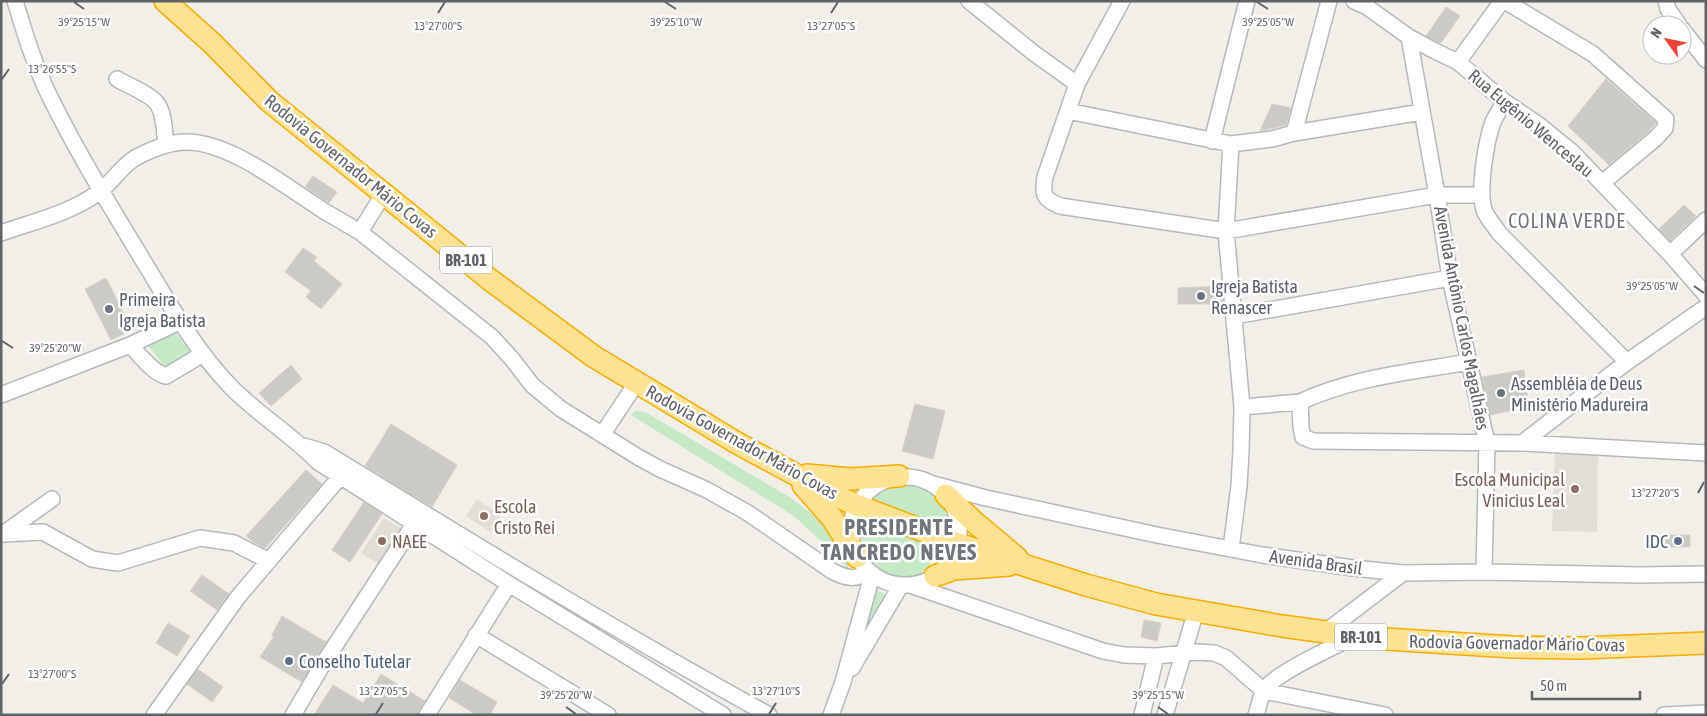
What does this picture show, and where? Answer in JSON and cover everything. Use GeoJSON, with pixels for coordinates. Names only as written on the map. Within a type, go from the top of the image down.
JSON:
{"type":"FeatureCollection","features":[{"type":"Feature","properties":{"kind":"highway","name":"Rodovia Governador Mário Covas"},"geometry":{"type":"LineString","coordinates":[[165,1],[212,43],[269,100],[489,279],[535,314],[593,356],[737,443],[856,506],[958,544],[1130,597],[1196,612],[1324,633],[1424,642],[1582,648],[1706,643]]}},
{"type":"Feature","properties":{"kind":"highway"},"geometry":{"type":"LineString","coordinates":[[790,472],[823,478],[851,480],[899,476]]}},
{"type":"Feature","properties":{"kind":"highway"},"geometry":{"type":"LineString","coordinates":[[790,472],[832,518],[865,568]]}},
{"type":"Feature","properties":{"kind":"highway"},"geometry":{"type":"LineString","coordinates":[[940,490],[1025,565]]}},
{"type":"Feature","properties":{"kind":"highway"},"geometry":{"type":"LineString","coordinates":[[935,576],[954,569],[1025,565]]}},
{"type":"Feature","properties":{"kind":"street"},"geometry":{"type":"LineString","coordinates":[[15,1],[29,46],[50,96],[101,191],[179,322],[229,385],[256,410],[302,446],[318,462],[340,477],[509,584],[723,715]]}},
{"type":"Feature","properties":{"kind":"street"},"geometry":{"type":"LineString","coordinates":[[1122,1],[1077,84],[1045,177],[1043,189],[1046,198],[1051,202],[1060,206],[1226,231],[1437,195],[1482,195]]}},
{"type":"Feature","properties":{"kind":"street"},"geometry":{"type":"LineString","coordinates":[[1212,141],[1247,1]]}},
{"type":"Feature","properties":{"kind":"street"},"geometry":{"type":"LineString","coordinates":[[1294,133],[1329,1]]}},
{"type":"Feature","properties":{"kind":"street","name":"Rua Eugênio Wenceslau"},"geometry":{"type":"LineString","coordinates":[[1354,1],[1367,7],[1409,37],[1458,62],[1505,102],[1539,125],[1572,152],[1670,254],[1706,295]]}},
{"type":"Feature","properties":{"kind":"street"},"geometry":{"type":"LineString","coordinates":[[1458,62],[1504,1],[1593,54],[1666,118],[1665,128],[1656,138],[1602,183]]}},
{"type":"Feature","properties":{"kind":"street"},"geometry":{"type":"LineString","coordinates":[[975,3],[1035,54],[1077,84]]}},
{"type":"Feature","properties":{"kind":"street"},"geometry":{"type":"LineString","coordinates":[[1663,4],[1671,15]]}},
{"type":"Feature","properties":{"kind":"street","name":"Avenida Antônio Carlos Magalhães"},"geometry":{"type":"LineString","coordinates":[[1409,37],[1450,278],[1487,443],[1484,572]]}},
{"type":"Feature","properties":{"kind":"street"},"geometry":{"type":"LineString","coordinates":[[1692,41],[1706,60]]}},
{"type":"Feature","properties":{"kind":"street"},"geometry":{"type":"LineString","coordinates":[[117,79],[154,100],[159,106],[163,118],[166,145]]}},
{"type":"Feature","properties":{"kind":"street"},"geometry":{"type":"LineString","coordinates":[[1505,102],[1494,119],[1489,134],[1482,195],[1484,209],[1488,218],[1499,232],[1627,362]]}},
{"type":"Feature","properties":{"kind":"street"},"geometry":{"type":"LineString","coordinates":[[1068,111],[1231,144],[1264,140],[1294,133],[1422,112]]}},
{"type":"Feature","properties":{"kind":"street"},"geometry":{"type":"LineString","coordinates":[[1,233],[78,206],[101,191],[119,170],[136,158],[166,145],[186,142],[204,144],[224,150],[262,171],[360,232],[492,337],[544,396],[602,435],[660,469],[707,490],[748,513],[837,574],[843,577],[854,578],[862,576],[865,568]]}},
{"type":"Feature","properties":{"kind":"street"},"geometry":{"type":"LineString","coordinates":[[1230,549],[1239,486],[1242,407],[1226,231],[1231,144]]}},
{"type":"Feature","properties":{"kind":"street"},"geometry":{"type":"LineString","coordinates":[[360,232],[384,193]]}},
{"type":"Feature","properties":{"kind":"street"},"geometry":{"type":"LineString","coordinates":[[1670,254],[1706,220]]}},
{"type":"Feature","properties":{"kind":"street"},"geometry":{"type":"LineString","coordinates":[[1235,316],[1450,278]]}},
{"type":"Feature","properties":{"kind":"street"},"geometry":{"type":"LineString","coordinates":[[1522,443],[1627,362],[1706,307]]}},
{"type":"Feature","properties":{"kind":"street"},"geometry":{"type":"LineString","coordinates":[[1,395],[130,345],[179,322]]}},
{"type":"Feature","properties":{"kind":"street"},"geometry":{"type":"LineString","coordinates":[[130,345],[155,371],[166,376],[203,354]]}},
{"type":"Feature","properties":{"kind":"street"},"geometry":{"type":"LineString","coordinates":[[1242,407],[1300,402],[1333,388],[1351,383],[1470,362]]}},
{"type":"Feature","properties":{"kind":"street"},"geometry":{"type":"LineString","coordinates":[[602,435],[637,382]]}},
{"type":"Feature","properties":{"kind":"street"},"geometry":{"type":"LineString","coordinates":[[1300,402],[1303,437],[1314,442],[1522,443],[1706,453]]}},
{"type":"Feature","properties":{"kind":"street"},"geometry":{"type":"LineString","coordinates":[[302,446],[324,452],[530,578],[769,715]]}},
{"type":"Feature","properties":{"kind":"street"},"geometry":{"type":"LineString","coordinates":[[899,476],[882,481],[867,491],[856,506],[850,522],[851,540],[865,568],[885,582],[905,585],[1084,646],[1124,655],[1156,656],[1206,652],[1226,658],[1264,691],[1385,715]]}},
{"type":"Feature","properties":{"kind":"street","name":"Avenida Brasil"},"geometry":{"type":"LineString","coordinates":[[899,476],[916,477],[940,490],[1230,549],[1302,561],[1403,573],[1706,574]]}},
{"type":"Feature","properties":{"kind":"street"},"geometry":{"type":"LineString","coordinates":[[154,715],[227,612],[340,477]]}},
{"type":"Feature","properties":{"kind":"street"},"geometry":{"type":"LineString","coordinates":[[843,682],[905,585],[923,582],[935,576],[948,563],[958,544],[959,527],[955,510],[940,490]]}},
{"type":"Feature","properties":{"kind":"street"},"geometry":{"type":"LineString","coordinates":[[2,534],[52,499]]}},
{"type":"Feature","properties":{"kind":"street"},"geometry":{"type":"LineString","coordinates":[[293,715],[323,664],[414,524]]}},
{"type":"Feature","properties":{"kind":"street"},"geometry":{"type":"LineString","coordinates":[[2,534],[43,532],[92,559],[118,563],[200,538],[234,544],[269,561]]}},
{"type":"Feature","properties":{"kind":"street"},"geometry":{"type":"LineString","coordinates":[[452,548],[465,538]]}},
{"type":"Feature","properties":{"kind":"street"},"geometry":{"type":"LineString","coordinates":[[831,715],[843,682],[865,568]]}},
{"type":"Feature","properties":{"kind":"street"},"geometry":{"type":"LineString","coordinates":[[1324,633],[1403,573]]}},
{"type":"Feature","properties":{"kind":"street"},"geometry":{"type":"LineString","coordinates":[[427,715],[509,584]]}},
{"type":"Feature","properties":{"kind":"street"},"geometry":{"type":"LineString","coordinates":[[1165,715],[1196,612]]}},
{"type":"Feature","properties":{"kind":"street"},"geometry":{"type":"LineString","coordinates":[[476,635],[608,715]]}},
{"type":"Feature","properties":{"kind":"street"},"geometry":{"type":"LineString","coordinates":[[1256,715],[1264,691],[1270,683],[1355,636]]}},
{"type":"Feature","properties":{"kind":"street"},"geometry":{"type":"LineString","coordinates":[[1142,715],[1156,656]]}},
{"type":"Feature","properties":{"kind":"street"},"geometry":{"type":"LineString","coordinates":[[691,695],[702,678]]}},
{"type":"Feature","properties":{"kind":"street"},"geometry":{"type":"LineString","coordinates":[[1664,715],[1706,713]]}},
{"type":"Feature","properties":{"kind":"shaded area","name":"Escola Municipal Vinicius Leal"},"geometry":{"type":"Polygon","coordinates":[[[1555,444],[1598,447],[1597,532],[1552,531],[1555,444]]]}},
{"type":"Feature","properties":{"kind":"shaded area","name":"Escola Cristo Rei"},"geometry":{"type":"Polygon","coordinates":[[[477,499],[501,515],[490,532],[466,516],[477,499]]]}},
{"type":"Feature","properties":{"kind":"shaded area","name":"NAEE"},"geometry":{"type":"Polygon","coordinates":[[[384,518],[402,529],[379,565],[361,553],[384,518]]]}},
{"type":"Feature","properties":{"kind":"green space"},"geometry":{"type":"Polygon","coordinates":[[[173,329],[192,354],[168,372],[149,346],[173,329]]]}},
{"type":"Feature","properties":{"kind":"green space"},"geometry":{"type":"Polygon","coordinates":[[[635,411],[645,412],[791,498],[820,520],[845,551],[849,571],[836,555],[794,516],[631,415],[635,411]]]}},
{"type":"Feature","properties":{"kind":"green space"},"geometry":{"type":"Polygon","coordinates":[[[902,481],[920,482],[935,490],[946,501],[951,516],[950,533],[870,503],[880,491],[902,481]]]}},
{"type":"Feature","properties":{"kind":"green space"},"geometry":{"type":"Polygon","coordinates":[[[863,518],[944,550],[928,567],[914,577],[894,580],[880,573],[869,563],[865,556],[861,545],[863,518]]]}},
{"type":"Feature","properties":{"kind":"green space"},"geometry":{"type":"Polygon","coordinates":[[[877,590],[888,595],[855,654],[874,593],[877,590]]]}},
{"type":"Feature","properties":{"kind":"building"},"geometry":{"type":"Polygon","coordinates":[[[1446,7],[1460,16],[1441,43],[1426,36],[1446,7]]]}},
{"type":"Feature","properties":{"kind":"building"},"geometry":{"type":"Polygon","coordinates":[[[1606,79],[1656,123],[1609,165],[1568,126],[1606,79]]]}},
{"type":"Feature","properties":{"kind":"building"},"geometry":{"type":"Polygon","coordinates":[[[1272,104],[1291,108],[1286,125],[1260,131],[1272,104]]]}},
{"type":"Feature","properties":{"kind":"building"},"geometry":{"type":"Polygon","coordinates":[[[313,176],[337,192],[329,203],[305,187],[313,176]]]}},
{"type":"Feature","properties":{"kind":"building"},"geometry":{"type":"Polygon","coordinates":[[[1684,205],[1696,216],[1670,241],[1659,229],[1684,205]]]}},
{"type":"Feature","properties":{"kind":"building"},"geometry":{"type":"Polygon","coordinates":[[[303,248],[317,257],[314,261],[342,284],[321,309],[306,297],[311,291],[285,272],[303,248]]]}},
{"type":"Feature","properties":{"kind":"building","name":"Primeira Igreja Batista"},"geometry":{"type":"Polygon","coordinates":[[[106,278],[132,330],[111,340],[85,289],[106,278]]]}},
{"type":"Feature","properties":{"kind":"building","name":"Igreja Batista Renascer"},"geometry":{"type":"Polygon","coordinates":[[[1222,286],[1223,304],[1178,304],[1178,288],[1222,286]]]}},
{"type":"Feature","properties":{"kind":"building"},"geometry":{"type":"Polygon","coordinates":[[[291,365],[302,379],[271,406],[259,393],[291,365]]]}},
{"type":"Feature","properties":{"kind":"building","name":"Assembléia de Deus Ministério Madureira"},"geometry":{"type":"Polygon","coordinates":[[[1524,370],[1529,407],[1490,415],[1482,377],[1524,370]]]}},
{"type":"Feature","properties":{"kind":"building"},"geometry":{"type":"Polygon","coordinates":[[[915,404],[945,411],[933,459],[902,451],[915,404]]]}},
{"type":"Feature","properties":{"kind":"building"},"geometry":{"type":"Polygon","coordinates":[[[391,424],[457,465],[432,507],[365,466],[391,424]]]}},
{"type":"Feature","properties":{"kind":"building"},"geometry":{"type":"Polygon","coordinates":[[[306,470],[322,484],[265,548],[246,536],[306,470]]]}},
{"type":"Feature","properties":{"kind":"building"},"geometry":{"type":"Polygon","coordinates":[[[364,502],[382,514],[350,562],[332,550],[364,502]]]}},
{"type":"Feature","properties":{"kind":"building","name":"IDC"},"geometry":{"type":"Polygon","coordinates":[[[1665,535],[1690,535],[1690,547],[1665,547],[1665,535]]]}},
{"type":"Feature","properties":{"kind":"building"},"geometry":{"type":"Polygon","coordinates":[[[202,575],[229,594],[217,610],[190,591],[202,575]]]}},
{"type":"Feature","properties":{"kind":"building"},"geometry":{"type":"Polygon","coordinates":[[[282,616],[326,642],[302,682],[260,657],[274,636],[272,635],[282,616]]]}},
{"type":"Feature","properties":{"kind":"building"},"geometry":{"type":"Polygon","coordinates":[[[1144,620],[1161,623],[1157,641],[1141,637],[1144,620]]]}},
{"type":"Feature","properties":{"kind":"building"},"geometry":{"type":"Polygon","coordinates":[[[168,623],[190,636],[177,656],[156,643],[168,623]]]}},
{"type":"Feature","properties":{"kind":"building"},"geometry":{"type":"Polygon","coordinates":[[[198,669],[223,687],[212,702],[187,684],[198,669]]]}},
{"type":"Feature","properties":{"kind":"building"},"geometry":{"type":"Polygon","coordinates":[[[381,674],[425,701],[418,715],[314,715],[333,685],[363,703],[381,674]]]}},
{"type":"Feature","properties":{"kind":"building"},"geometry":{"type":"Polygon","coordinates":[[[460,680],[497,702],[490,715],[477,715],[449,698],[460,680]]]}},
{"type":"Feature","properties":{"kind":"place","name":"Igreja Batista Renascer"},"geometry":{"type":"Point","coordinates":[1201,296]}},
{"type":"Feature","properties":{"kind":"place","name":"Primeira Igreja Batista"},"geometry":{"type":"Point","coordinates":[109,309]}},
{"type":"Feature","properties":{"kind":"place","name":"Assembléia de Deus Ministério Madureira"},"geometry":{"type":"Point","coordinates":[1501,393]}},
{"type":"Feature","properties":{"kind":"place","name":"Escola Municipal Vinicius Leal"},"geometry":{"type":"Point","coordinates":[1575,489]}},
{"type":"Feature","properties":{"kind":"place","name":"Escola Cristo Rei"},"geometry":{"type":"Point","coordinates":[484,516]}},
{"type":"Feature","properties":{"kind":"place","name":"NAEE"},"geometry":{"type":"Point","coordinates":[382,541]}},
{"type":"Feature","properties":{"kind":"place","name":"IDC"},"geometry":{"type":"Point","coordinates":[1678,541]}},
{"type":"Feature","properties":{"kind":"place","name":"Conselho Tutelar"},"geometry":{"type":"Point","coordinates":[289,661]}},
{"type":"Feature","properties":{"kind":"district","name":"COLINA VERDE"},"geometry":{"type":"Point","coordinates":[1567,220]}},
{"type":"Feature","properties":{"kind":"district","name":"PRESIDENTE TANCREDO NEVES"},"geometry":{"type":"Point","coordinates":[899,540]}}]}
